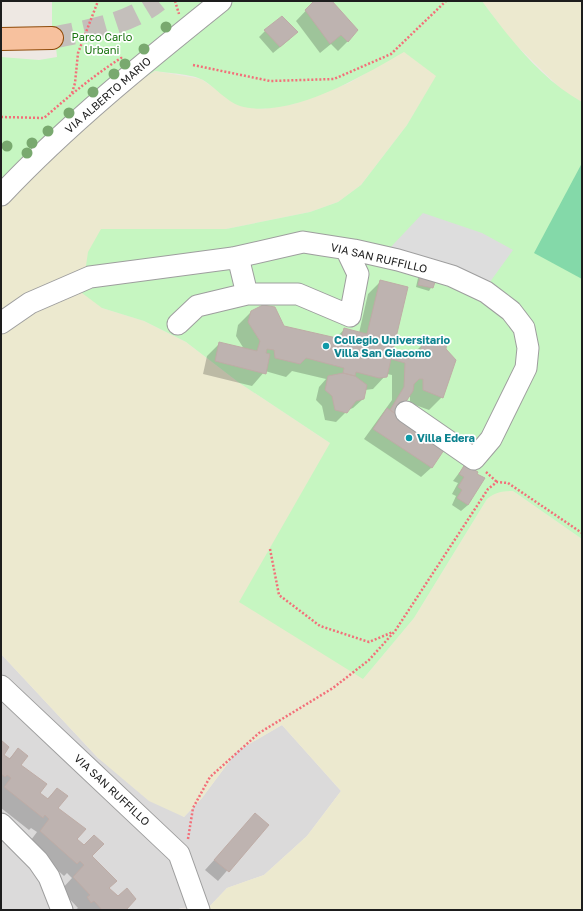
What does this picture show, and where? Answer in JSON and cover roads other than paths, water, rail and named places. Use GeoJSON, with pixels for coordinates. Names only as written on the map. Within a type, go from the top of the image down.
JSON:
{"type":"FeatureCollection","features":[{"type":"Feature","properties":{"kind":"main road"},"geometry":{"type":"LineString","coordinates":[[1,39],[52,38]]}},
{"type":"Feature","properties":{"kind":"street","name":"VIA ALBERTO MARIO"},"geometry":{"type":"LineString","coordinates":[[1,195],[46,150],[140,65],[221,1]]}},
{"type":"Feature","properties":{"kind":"street","name":"VIA SAN RUFFILLO"},"geometry":{"type":"LineString","coordinates":[[1,323],[30,303],[90,277],[238,257],[303,242],[398,260],[452,276],[486,292],[511,311],[524,328],[528,348],[526,368],[491,439],[474,459],[406,412]]}},
{"type":"Feature","properties":{"kind":"street"},"geometry":{"type":"LineString","coordinates":[[178,324],[198,306],[247,294],[298,294],[350,316],[358,274],[346,249]]}},
{"type":"Feature","properties":{"kind":"street"},"geometry":{"type":"LineString","coordinates":[[238,257],[247,294]]}},
{"type":"Feature","properties":{"kind":"street","name":"VIA SAN RUFFILLO"},"geometry":{"type":"LineString","coordinates":[[1,686],[179,854],[199,910]]}},
{"type":"Feature","properties":{"kind":"street"},"geometry":{"type":"LineString","coordinates":[[1,824],[38,861],[49,878],[62,910]]}},
{"type":"Feature","properties":{"kind":"tunnel"},"geometry":{"type":"LineString","coordinates":[[52,38],[107,26],[134,16],[158,1]]}},
{"type":"Feature","properties":{"kind":"place","name":"Collegio Universitario Villa San Giacomo"},"geometry":{"type":"Point","coordinates":[326,346]}},
{"type":"Feature","properties":{"kind":"place","name":"Villa Edera"},"geometry":{"type":"Point","coordinates":[409,438]}},
{"type":"Feature","properties":{"kind":"park label","name":"Parco Carlo Urbani"},"geometry":{"type":"Point","coordinates":[102,43]}}]}
